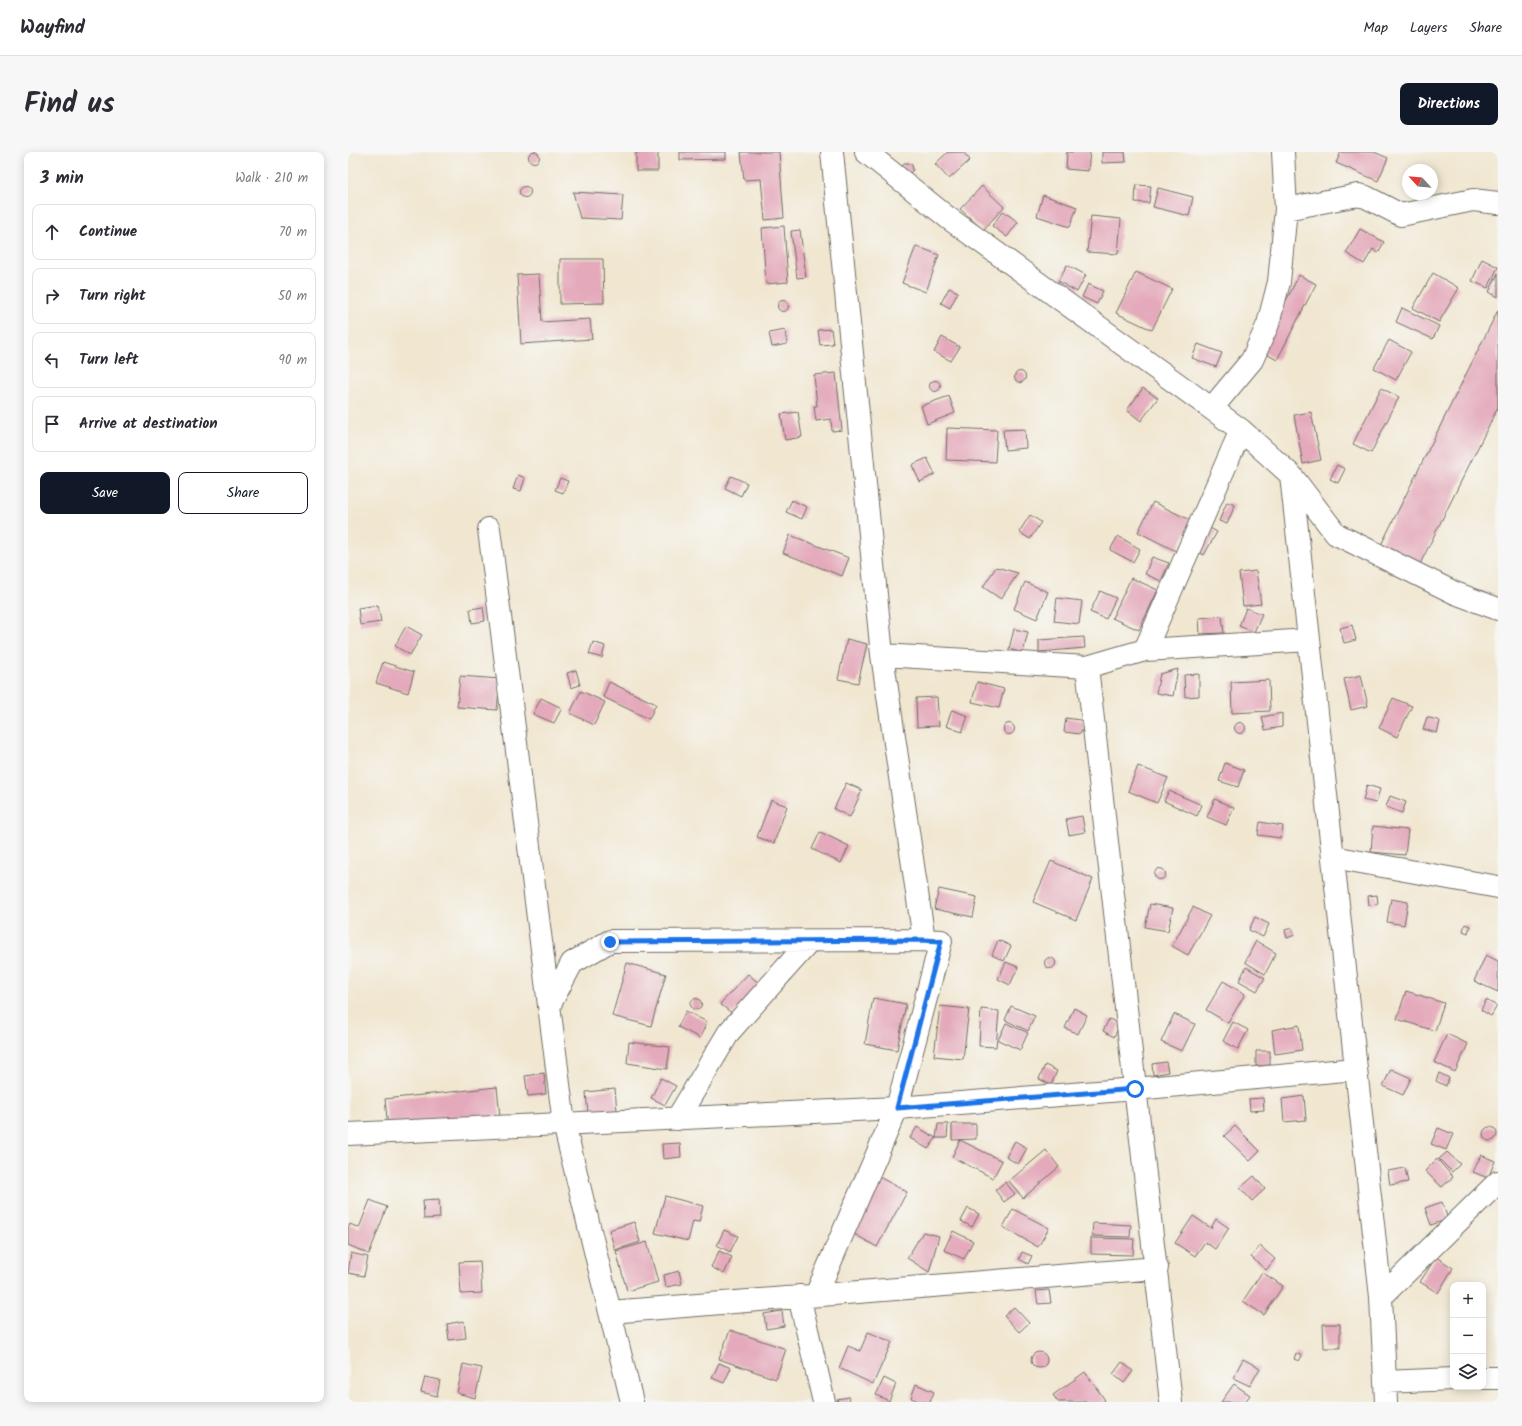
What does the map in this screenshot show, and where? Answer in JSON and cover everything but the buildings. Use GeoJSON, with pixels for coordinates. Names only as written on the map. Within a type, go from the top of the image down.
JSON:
{"type":"FeatureCollection","features":[{"type":"Feature","properties":{"kind":"street"},"geometry":{"type":"LineString","coordinates":[[832,152],[882,655],[924,940]]}},
{"type":"Feature","properties":{"kind":"street"},"geometry":{"type":"LineString","coordinates":[[866,152],[947,217],[1241,430],[1291,475],[1336,534],[1455,593],[1498,609]]}},
{"type":"Feature","properties":{"kind":"street"},"geometry":{"type":"LineString","coordinates":[[1212,408],[1252,360],[1268,324],[1279,282],[1286,209],[1283,152]]}},
{"type":"Feature","properties":{"kind":"street"},"geometry":{"type":"LineString","coordinates":[[1286,209],[1358,195],[1366,197],[1401,215],[1474,200],[1498,203]]}},
{"type":"Feature","properties":{"kind":"street"},"geometry":{"type":"LineString","coordinates":[[1145,650],[1241,430]]}},
{"type":"Feature","properties":{"kind":"street"},"geometry":{"type":"LineString","coordinates":[[1291,475],[1381,1297],[1386,1392],[1450,1380]]}},
{"type":"Feature","properties":{"kind":"street"},"geometry":{"type":"LineString","coordinates":[[489,529],[564,1124],[632,1402]]}},
{"type":"Feature","properties":{"kind":"street"},"geometry":{"type":"LineString","coordinates":[[882,655],[1087,667],[1145,650],[1309,640]]}},
{"type":"Feature","properties":{"kind":"street"},"geometry":{"type":"LineString","coordinates":[[1087,667],[1172,1402]]}},
{"type":"Feature","properties":{"kind":"street"},"geometry":{"type":"LineString","coordinates":[[1333,857],[1498,887]]}},
{"type":"Feature","properties":{"kind":"street"},"geometry":{"type":"LineString","coordinates":[[677,1119],[729,1032],[810,941]]}},
{"type":"Feature","properties":{"kind":"street"},"geometry":{"type":"LineString","coordinates":[[549,1006],[572,964],[610,942],[941,941],[897,1108],[808,1296],[824,1402]]}},
{"type":"Feature","properties":{"kind":"street"},"geometry":{"type":"LineString","coordinates":[[348,1134],[897,1108],[1135,1089],[1356,1069]]}},
{"type":"Feature","properties":{"kind":"street"},"geometry":{"type":"LineString","coordinates":[[1381,1297],[1498,1182]]}},
{"type":"Feature","properties":{"kind":"street"},"geometry":{"type":"LineString","coordinates":[[610,1312],[1157,1268]]}},
{"type":"Feature","properties":{"kind":"street"},"geometry":{"type":"LineString","coordinates":[[1486,1378],[1498,1378]]}},
{"type":"Feature","properties":{"kind":"route"},"geometry":{"type":"LineString","coordinates":[[610,942],[941,941],[897,1108],[1135,1089]]}}]}
